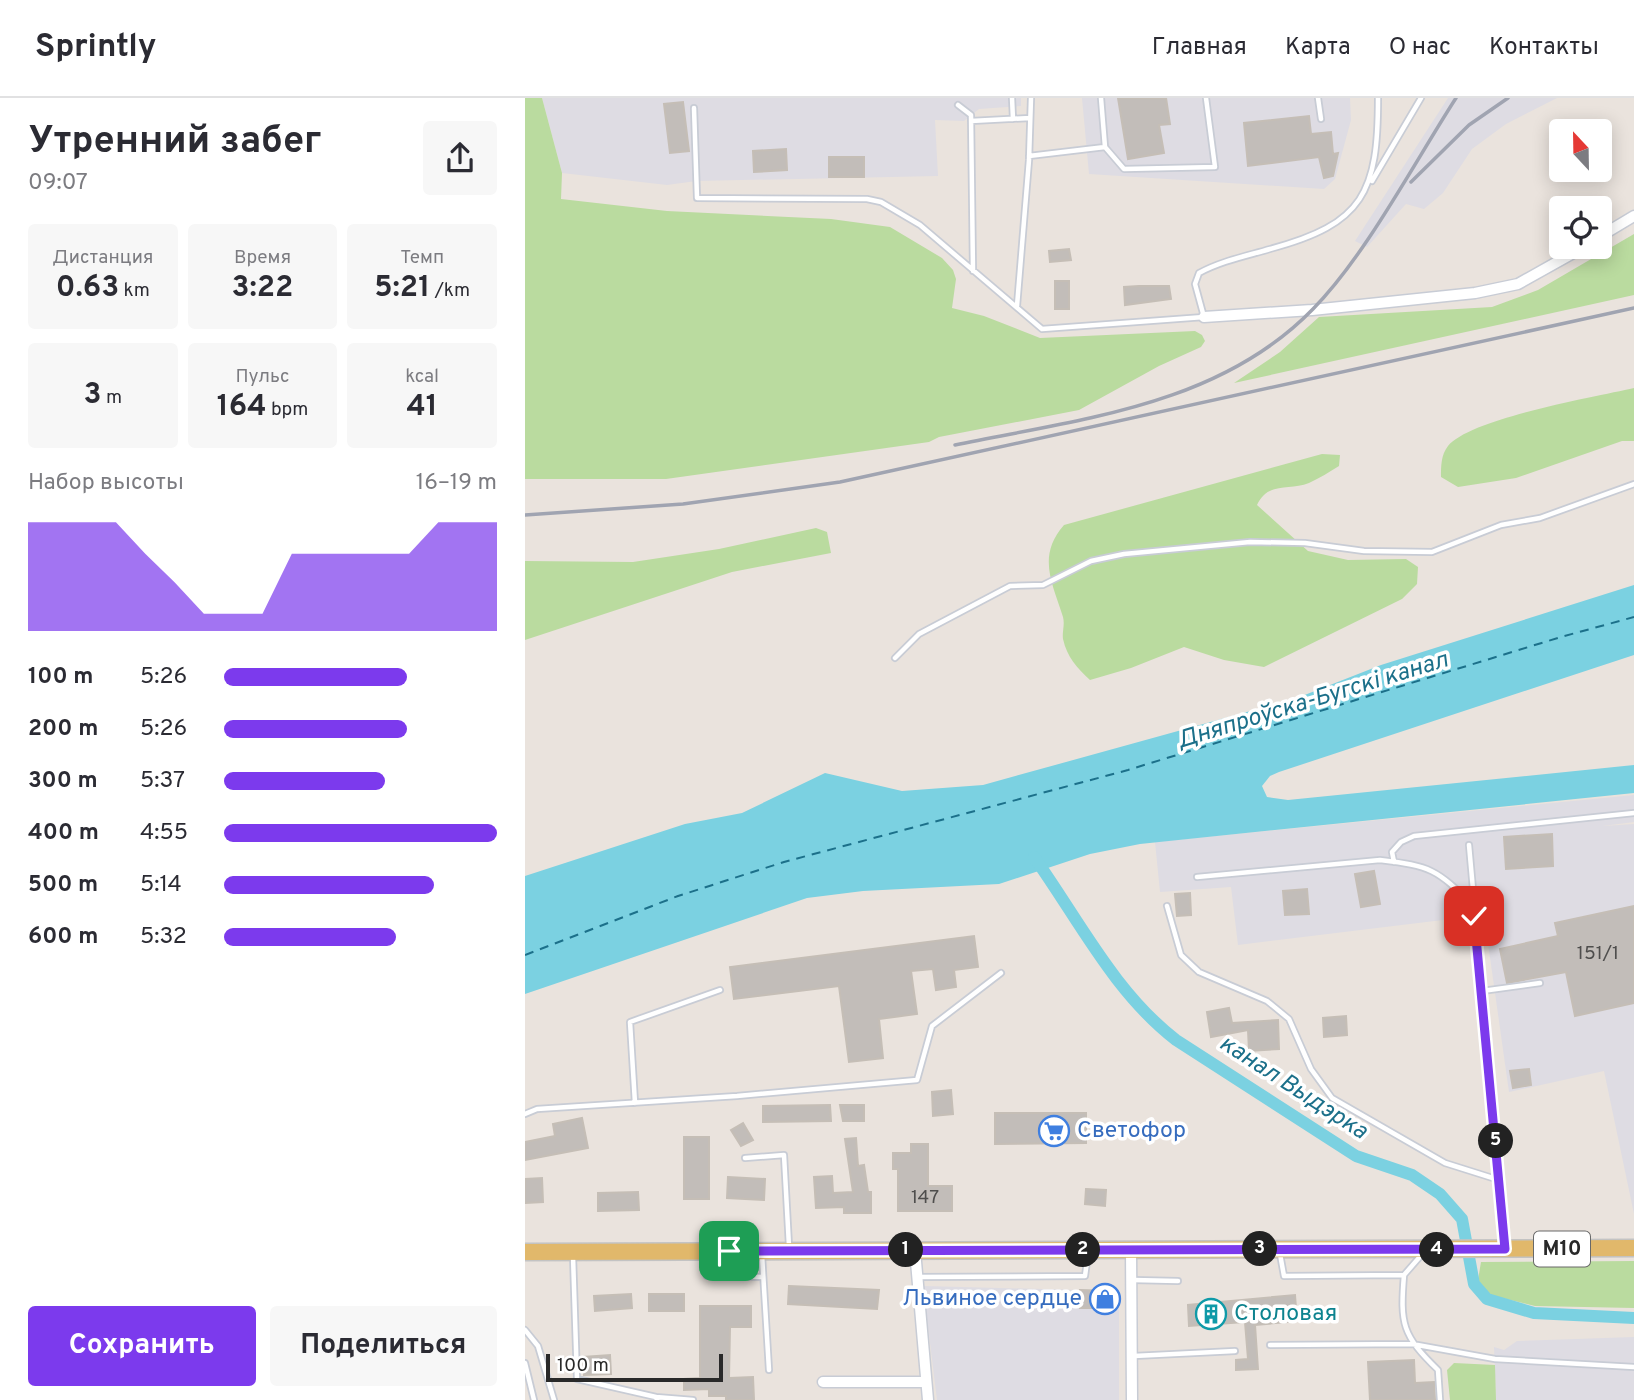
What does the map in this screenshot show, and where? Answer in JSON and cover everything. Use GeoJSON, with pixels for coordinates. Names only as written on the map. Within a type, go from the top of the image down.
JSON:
{"type":"FeatureCollection","features":[{"type":"Feature","properties":{"kind":"main road","name":"М10"},"geometry":{"type":"LineString","coordinates":[[525,1252],[1634,1248]]}},
{"type":"Feature","properties":{"kind":"street"},"geometry":{"type":"LineString","coordinates":[[1612,229],[1634,216]]}},
{"type":"Feature","properties":{"kind":"street"},"geometry":{"type":"LineString","coordinates":[[1204,317],[1475,293],[1518,284],[1563,259]]}},
{"type":"Feature","properties":{"kind":"street"},"geometry":{"type":"LineString","coordinates":[[1131,1249],[1132,1400]]}},
{"type":"Feature","properties":{"kind":"street"},"geometry":{"type":"LineString","coordinates":[[915,1250],[928,1400]]}},
{"type":"Feature","properties":{"kind":"street"},"geometry":{"type":"LineString","coordinates":[[823,1382],[926,1382]]}},
{"type":"Feature","properties":{"kind":"lane"},"geometry":{"type":"LineString","coordinates":[[1012,98],[1013,119]]}},
{"type":"Feature","properties":{"kind":"lane"},"geometry":{"type":"LineString","coordinates":[[1017,307],[1031,98]]}},
{"type":"Feature","properties":{"kind":"lane"},"geometry":{"type":"LineString","coordinates":[[1101,98],[1105,147],[1125,169],[1215,167],[1206,98]]}},
{"type":"Feature","properties":{"kind":"lane"},"geometry":{"type":"LineString","coordinates":[[1318,98],[1321,118]]}},
{"type":"Feature","properties":{"kind":"lane"},"geometry":{"type":"LineString","coordinates":[[1369,185],[1378,144],[1378,98]]}},
{"type":"Feature","properties":{"kind":"lane"},"geometry":{"type":"LineString","coordinates":[[694,108],[697,198],[867,198],[881,202],[921,225],[1042,329],[1204,317],[1195,284],[1199,273],[1215,264],[1305,240],[1330,229],[1354,208],[1421,98]]}},
{"type":"Feature","properties":{"kind":"lane"},"geometry":{"type":"LineString","coordinates":[[958,105],[971,115],[973,271]]}},
{"type":"Feature","properties":{"kind":"lane"},"geometry":{"type":"LineString","coordinates":[[971,121],[1030,118]]}},
{"type":"Feature","properties":{"kind":"lane"},"geometry":{"type":"LineString","coordinates":[[1029,156],[1105,147]]}},
{"type":"Feature","properties":{"kind":"lane"},"geometry":{"type":"LineString","coordinates":[[895,658],[919,634],[1010,586],[1043,585],[1091,561],[1123,554],[1250,542],[1305,543],[1364,551],[1432,552],[1501,524],[1540,518],[1634,484]]}},
{"type":"Feature","properties":{"kind":"lane"},"geometry":{"type":"LineString","coordinates":[[1394,862],[1392,852],[1401,842],[1414,836],[1634,813]]}},
{"type":"Feature","properties":{"kind":"lane"},"geometry":{"type":"LineString","coordinates":[[1469,845],[1499,1180],[1498,1250]]}},
{"type":"Feature","properties":{"kind":"lane"},"geometry":{"type":"LineString","coordinates":[[1197,877],[1380,860],[1439,872],[1473,905]]}},
{"type":"Feature","properties":{"kind":"lane"},"geometry":{"type":"LineString","coordinates":[[1167,906],[1181,955],[1199,972],[1267,1001],[1289,1020],[1311,1069],[1332,1098],[1445,1163],[1499,1180]]}},
{"type":"Feature","properties":{"kind":"lane"},"geometry":{"type":"LineString","coordinates":[[525,1114],[537,1109],[917,1080],[932,1026],[1001,973]]}},
{"type":"Feature","properties":{"kind":"lane"},"geometry":{"type":"LineString","coordinates":[[1482,991],[1540,983]]}},
{"type":"Feature","properties":{"kind":"lane"},"geometry":{"type":"LineString","coordinates":[[635,1103],[630,1022],[720,990]]}},
{"type":"Feature","properties":{"kind":"lane"},"geometry":{"type":"LineString","coordinates":[[745,1158],[784,1156],[790,1250]]}},
{"type":"Feature","properties":{"kind":"lane"},"geometry":{"type":"LineString","coordinates":[[761,1250],[769,1370]]}},
{"type":"Feature","properties":{"kind":"lane"},"geometry":{"type":"LineString","coordinates":[[916,1277],[1085,1276],[1088,1250]]}},
{"type":"Feature","properties":{"kind":"lane"},"geometry":{"type":"LineString","coordinates":[[1279,1250],[1284,1276],[1404,1275]]}},
{"type":"Feature","properties":{"kind":"lane"},"geometry":{"type":"LineString","coordinates":[[1426,1250],[1404,1275],[1401,1312],[1412,1345],[1438,1370],[1440,1400]]}},
{"type":"Feature","properties":{"kind":"lane"},"geometry":{"type":"LineString","coordinates":[[573,1251],[577,1379],[657,1398],[694,1400]]}},
{"type":"Feature","properties":{"kind":"lane"},"geometry":{"type":"LineString","coordinates":[[707,1276],[763,1277]]}},
{"type":"Feature","properties":{"kind":"lane"},"geometry":{"type":"LineString","coordinates":[[1132,1280],[1178,1281]]}},
{"type":"Feature","properties":{"kind":"lane"},"geometry":{"type":"LineString","coordinates":[[525,1330],[538,1346],[554,1400]]}},
{"type":"Feature","properties":{"kind":"lane"},"geometry":{"type":"LineString","coordinates":[[1270,1345],[1412,1345],[1495,1359],[1634,1367]]}},
{"type":"Feature","properties":{"kind":"lane"},"geometry":{"type":"LineString","coordinates":[[1133,1356],[1235,1351]]}},
{"type":"Feature","properties":{"kind":"lane"},"geometry":{"type":"LineString","coordinates":[[525,1363],[534,1400]]}},
{"type":"Feature","properties":{"kind":"shaded area"},"geometry":{"type":"Polygon","coordinates":[[[542,98],[1021,98],[1021,106],[979,109],[964,121],[935,120],[938,176],[696,181],[667,185],[562,173],[542,98]]]}},
{"type":"Feature","properties":{"kind":"shaded area"},"geometry":{"type":"Polygon","coordinates":[[[1082,98],[1350,98],[1351,120],[1335,179],[1324,189],[1089,174],[1082,98]]]}},
{"type":"Feature","properties":{"kind":"shaded area"},"geometry":{"type":"Polygon","coordinates":[[[1448,98],[1557,98],[1506,124],[1472,149],[1443,193],[1424,209],[1406,204],[1367,247],[1355,241],[1448,98]]]}},
{"type":"Feature","properties":{"kind":"shaded area"},"geometry":{"type":"Polygon","coordinates":[[[1634,795],[1634,822],[1603,826],[1634,824],[1634,1214],[1604,1071],[1509,1092],[1484,915],[1238,945],[1231,887],[1160,892],[1155,842],[1634,795]]]}},
{"type":"Feature","properties":{"kind":"shaded area"},"geometry":{"type":"Polygon","coordinates":[[[923,1286],[1080,1290],[1080,1308],[1119,1309],[1119,1400],[937,1400],[923,1286]]]}},
{"type":"Feature","properties":{"kind":"shaded area"},"geometry":{"type":"Polygon","coordinates":[[[1634,1337],[1634,1400],[1496,1400],[1494,1347],[1504,1350],[1517,1341],[1634,1337]]]}},
{"type":"Feature","properties":{"kind":"green space"},"geometry":{"type":"Polygon","coordinates":[[[525,98],[542,98],[562,173],[561,199],[667,211],[831,219],[890,227],[942,258],[953,270],[956,279],[952,308],[984,316],[1040,338],[1195,331],[1202,335],[1205,341],[1201,347],[1159,366],[1079,410],[939,437],[929,442],[666,479],[525,479],[525,98]]]}},
{"type":"Feature","properties":{"kind":"green space"},"geometry":{"type":"Polygon","coordinates":[[[1634,234],[1634,295],[1234,383],[1280,352],[1319,317],[1492,307],[1538,290],[1591,259],[1612,259],[1612,247],[1634,234]]]}},
{"type":"Feature","properties":{"kind":"green space"},"geometry":{"type":"Polygon","coordinates":[[[1634,388],[1634,441],[1622,441],[1516,478],[1458,487],[1441,477],[1441,465],[1448,446],[1481,426],[1535,410],[1634,388]]]}},
{"type":"Feature","properties":{"kind":"green space"},"geometry":{"type":"Polygon","coordinates":[[[1322,454],[1340,455],[1339,466],[1309,483],[1273,490],[1262,497],[1257,505],[1308,551],[1348,560],[1406,559],[1418,567],[1417,584],[1402,599],[1264,667],[1224,660],[1184,647],[1131,668],[1090,680],[1077,666],[1065,645],[1063,617],[1049,570],[1051,548],[1064,525],[1322,454]]]}},
{"type":"Feature","properties":{"kind":"green space"},"geometry":{"type":"Polygon","coordinates":[[[816,528],[827,532],[831,553],[732,572],[525,640],[525,561],[633,562],[719,549],[816,528]]]}},
{"type":"Feature","properties":{"kind":"green space"},"geometry":{"type":"Polygon","coordinates":[[[1634,1261],[1634,1308],[1535,1306],[1490,1295],[1478,1280],[1481,1262],[1634,1261]]]}},
{"type":"Feature","properties":{"kind":"green space"},"geometry":{"type":"Polygon","coordinates":[[[1454,1363],[1495,1365],[1496,1400],[1450,1400],[1447,1370],[1454,1363]]]}},
{"type":"Feature","properties":{"kind":"water","name":"Дняпроўска-Бугскі канал"},"geometry":{"type":"Polygon","coordinates":[[[1634,585],[1634,655],[1279,772],[1270,776],[1262,786],[1267,797],[1288,800],[1634,765],[1634,793],[1140,844],[1090,854],[999,884],[863,891],[807,898],[525,994],[525,876],[685,824],[742,813],[825,773],[902,791],[983,785],[1297,698],[1381,665],[1634,585]]]}},
{"type":"Feature","properties":{"kind":"building"},"geometry":{"type":"Polygon","coordinates":[[[1118,98],[1166,98],[1170,124],[1159,125],[1164,153],[1128,159],[1118,98]]]}},
{"type":"Feature","properties":{"kind":"building"},"geometry":{"type":"Polygon","coordinates":[[[683,102],[689,151],[670,153],[664,104],[683,102]]]}},
{"type":"Feature","properties":{"kind":"building"},"geometry":{"type":"Polygon","coordinates":[[[1309,116],[1311,134],[1331,132],[1333,154],[1338,153],[1333,176],[1324,178],[1319,157],[1248,166],[1244,123],[1309,116]]]}},
{"type":"Feature","properties":{"kind":"building"},"geometry":{"type":"Polygon","coordinates":[[[786,149],[787,170],[754,172],[753,151],[786,149]]]}},
{"type":"Feature","properties":{"kind":"building"},"geometry":{"type":"Polygon","coordinates":[[[829,157],[864,157],[864,177],[829,177],[829,157]]]}},
{"type":"Feature","properties":{"kind":"building"},"geometry":{"type":"Polygon","coordinates":[[[1069,249],[1071,260],[1050,262],[1049,251],[1069,249]]]}},
{"type":"Feature","properties":{"kind":"building"},"geometry":{"type":"Polygon","coordinates":[[[1055,281],[1069,281],[1069,309],[1055,309],[1055,281]]]}},
{"type":"Feature","properties":{"kind":"building"},"geometry":{"type":"Polygon","coordinates":[[[1169,286],[1171,299],[1125,305],[1124,287],[1169,286]]]}},
{"type":"Feature","properties":{"kind":"building"},"geometry":{"type":"Polygon","coordinates":[[[1552,834],[1553,866],[1506,869],[1504,837],[1552,834]]]}},
{"type":"Feature","properties":{"kind":"building"},"geometry":{"type":"Polygon","coordinates":[[[1374,871],[1380,904],[1361,907],[1355,874],[1374,871]]]}},
{"type":"Feature","properties":{"kind":"building"},"geometry":{"type":"Polygon","coordinates":[[[1307,889],[1309,914],[1285,915],[1283,891],[1307,889]]]}},
{"type":"Feature","properties":{"kind":"building"},"geometry":{"type":"Polygon","coordinates":[[[1190,893],[1191,915],[1177,916],[1175,894],[1190,893]]]}},
{"type":"Feature","properties":{"kind":"building"},"geometry":{"type":"Polygon","coordinates":[[[1634,906],[1634,1003],[1575,1016],[1566,972],[1507,983],[1500,949],[1558,936],[1555,923],[1634,906]]]}},
{"type":"Feature","properties":{"kind":"building"},"geometry":{"type":"Polygon","coordinates":[[[974,936],[978,967],[954,970],[956,987],[936,990],[933,969],[911,971],[917,1014],[879,1019],[883,1058],[849,1062],[839,986],[734,999],[730,967],[974,936]]]}},
{"type":"Feature","properties":{"kind":"building"},"geometry":{"type":"Polygon","coordinates":[[[1229,1008],[1232,1023],[1278,1020],[1279,1049],[1249,1051],[1248,1030],[1211,1037],[1207,1012],[1229,1008]]]}},
{"type":"Feature","properties":{"kind":"building"},"geometry":{"type":"Polygon","coordinates":[[[1346,1016],[1347,1035],[1324,1037],[1323,1018],[1346,1016]]]}},
{"type":"Feature","properties":{"kind":"building"},"geometry":{"type":"Polygon","coordinates":[[[1529,1069],[1531,1085],[1513,1088],[1510,1071],[1529,1069]]]}},
{"type":"Feature","properties":{"kind":"building"},"geometry":{"type":"Polygon","coordinates":[[[951,1090],[953,1114],[933,1116],[932,1092],[951,1090]]]}},
{"type":"Feature","properties":{"kind":"building"},"geometry":{"type":"Polygon","coordinates":[[[830,1105],[831,1121],[763,1122],[763,1106],[830,1105]]]}},
{"type":"Feature","properties":{"kind":"building"},"geometry":{"type":"Polygon","coordinates":[[[840,1105],[864,1105],[864,1121],[843,1121],[840,1105]]]}},
{"type":"Feature","properties":{"kind":"building"},"geometry":{"type":"Polygon","coordinates":[[[995,1113],[1086,1113],[1086,1143],[995,1144],[995,1113]]]}},
{"type":"Feature","properties":{"kind":"building"},"geometry":{"type":"Polygon","coordinates":[[[582,1118],[588,1148],[525,1160],[525,1142],[555,1136],[553,1124],[582,1118]]]}},
{"type":"Feature","properties":{"kind":"building"},"geometry":{"type":"Polygon","coordinates":[[[743,1123],[753,1140],[741,1146],[731,1130],[743,1123]]]}},
{"type":"Feature","properties":{"kind":"building"},"geometry":{"type":"Polygon","coordinates":[[[684,1137],[709,1137],[709,1199],[684,1199],[684,1137]]]}},
{"type":"Feature","properties":{"kind":"building"},"geometry":{"type":"Polygon","coordinates":[[[856,1138],[858,1166],[864,1165],[868,1192],[871,1192],[871,1213],[844,1213],[844,1207],[816,1208],[814,1177],[832,1176],[833,1193],[853,1192],[845,1139],[856,1138]]]}},
{"type":"Feature","properties":{"kind":"building"},"geometry":{"type":"Polygon","coordinates":[[[911,1144],[928,1144],[928,1186],[952,1186],[952,1211],[898,1211],[898,1169],[893,1169],[893,1153],[911,1153],[911,1144]]]}},
{"type":"Feature","properties":{"kind":"building"},"geometry":{"type":"Polygon","coordinates":[[[728,1177],[765,1179],[764,1200],[727,1198],[728,1177]]]}},
{"type":"Feature","properties":{"kind":"building"},"geometry":{"type":"Polygon","coordinates":[[[542,1178],[543,1202],[525,1203],[525,1179],[542,1178]]]}},
{"type":"Feature","properties":{"kind":"building"},"geometry":{"type":"Polygon","coordinates":[[[1086,1189],[1106,1190],[1105,1206],[1085,1204],[1086,1189]]]}},
{"type":"Feature","properties":{"kind":"building"},"geometry":{"type":"Polygon","coordinates":[[[638,1192],[639,1210],[598,1211],[598,1193],[638,1192]]]}},
{"type":"Feature","properties":{"kind":"building"},"geometry":{"type":"Polygon","coordinates":[[[789,1286],[879,1290],[877,1309],[788,1304],[789,1286]]]}},
{"type":"Feature","properties":{"kind":"building"},"geometry":{"type":"Polygon","coordinates":[[[1080,1290],[1111,1291],[1111,1308],[1080,1308],[1080,1290]]]}},
{"type":"Feature","properties":{"kind":"building"},"geometry":{"type":"Polygon","coordinates":[[[631,1294],[632,1308],[595,1311],[594,1296],[631,1294]]]}},
{"type":"Feature","properties":{"kind":"building"},"geometry":{"type":"Polygon","coordinates":[[[649,1294],[684,1294],[684,1311],[649,1311],[649,1294]]]}},
{"type":"Feature","properties":{"kind":"building"},"geometry":{"type":"Polygon","coordinates":[[[1295,1295],[1297,1321],[1255,1325],[1258,1369],[1236,1370],[1236,1360],[1248,1359],[1245,1322],[1189,1326],[1188,1305],[1295,1295]]]}},
{"type":"Feature","properties":{"kind":"building"},"geometry":{"type":"Polygon","coordinates":[[[700,1306],[751,1306],[751,1327],[730,1327],[729,1378],[753,1377],[754,1400],[726,1400],[726,1396],[709,1396],[709,1389],[684,1390],[684,1379],[700,1378],[700,1306]]]}},
{"type":"Feature","properties":{"kind":"building"},"geometry":{"type":"Polygon","coordinates":[[[610,1355],[611,1374],[584,1375],[583,1357],[610,1355]]]}},
{"type":"Feature","properties":{"kind":"building"},"geometry":{"type":"Polygon","coordinates":[[[1414,1360],[1415,1383],[1434,1382],[1435,1400],[1370,1400],[1368,1362],[1414,1360]]]}},
{"type":"Feature","properties":{"kind":"waterway","name":"канал Выдэрка"},"geometry":{"type":"LineString","coordinates":[[1034,857],[1116,978],[1154,1021],[1176,1040],[1356,1156],[1412,1175],[1440,1194],[1462,1219],[1474,1284],[1487,1299],[1534,1313],[1634,1318]]}},
{"type":"Feature","properties":{"kind":"ferry route"},"geometry":{"type":"LineString","coordinates":[[525,955],[678,896],[784,862],[1128,770],[1634,617]]}},
{"type":"Feature","properties":{"kind":"railway"},"geometry":{"type":"LineString","coordinates":[[955,445],[1146,404],[1235,368],[1276,342],[1313,309],[1352,262],[1389,208],[1456,98]]}},
{"type":"Feature","properties":{"kind":"railway"},"geometry":{"type":"LineString","coordinates":[[1411,182],[1469,125],[1508,98]]}},
{"type":"Feature","properties":{"kind":"railway"},"geometry":{"type":"LineString","coordinates":[[525,515],[683,504],[840,482],[1634,308]]}},
{"type":"Feature","properties":{"kind":"place","name":"Светофор"},"geometry":{"type":"Point","coordinates":[1054,1131]}},
{"type":"Feature","properties":{"kind":"place","name":"Львиное сердце"},"geometry":{"type":"Point","coordinates":[1105,1299]}},
{"type":"Feature","properties":{"kind":"place","name":"Столовая"},"geometry":{"type":"Point","coordinates":[1211,1314]}},
{"type":"Feature","properties":{"kind":"route"},"geometry":{"type":"LineString","coordinates":[[729,1251],[1505,1249],[1474,916]]}}]}
